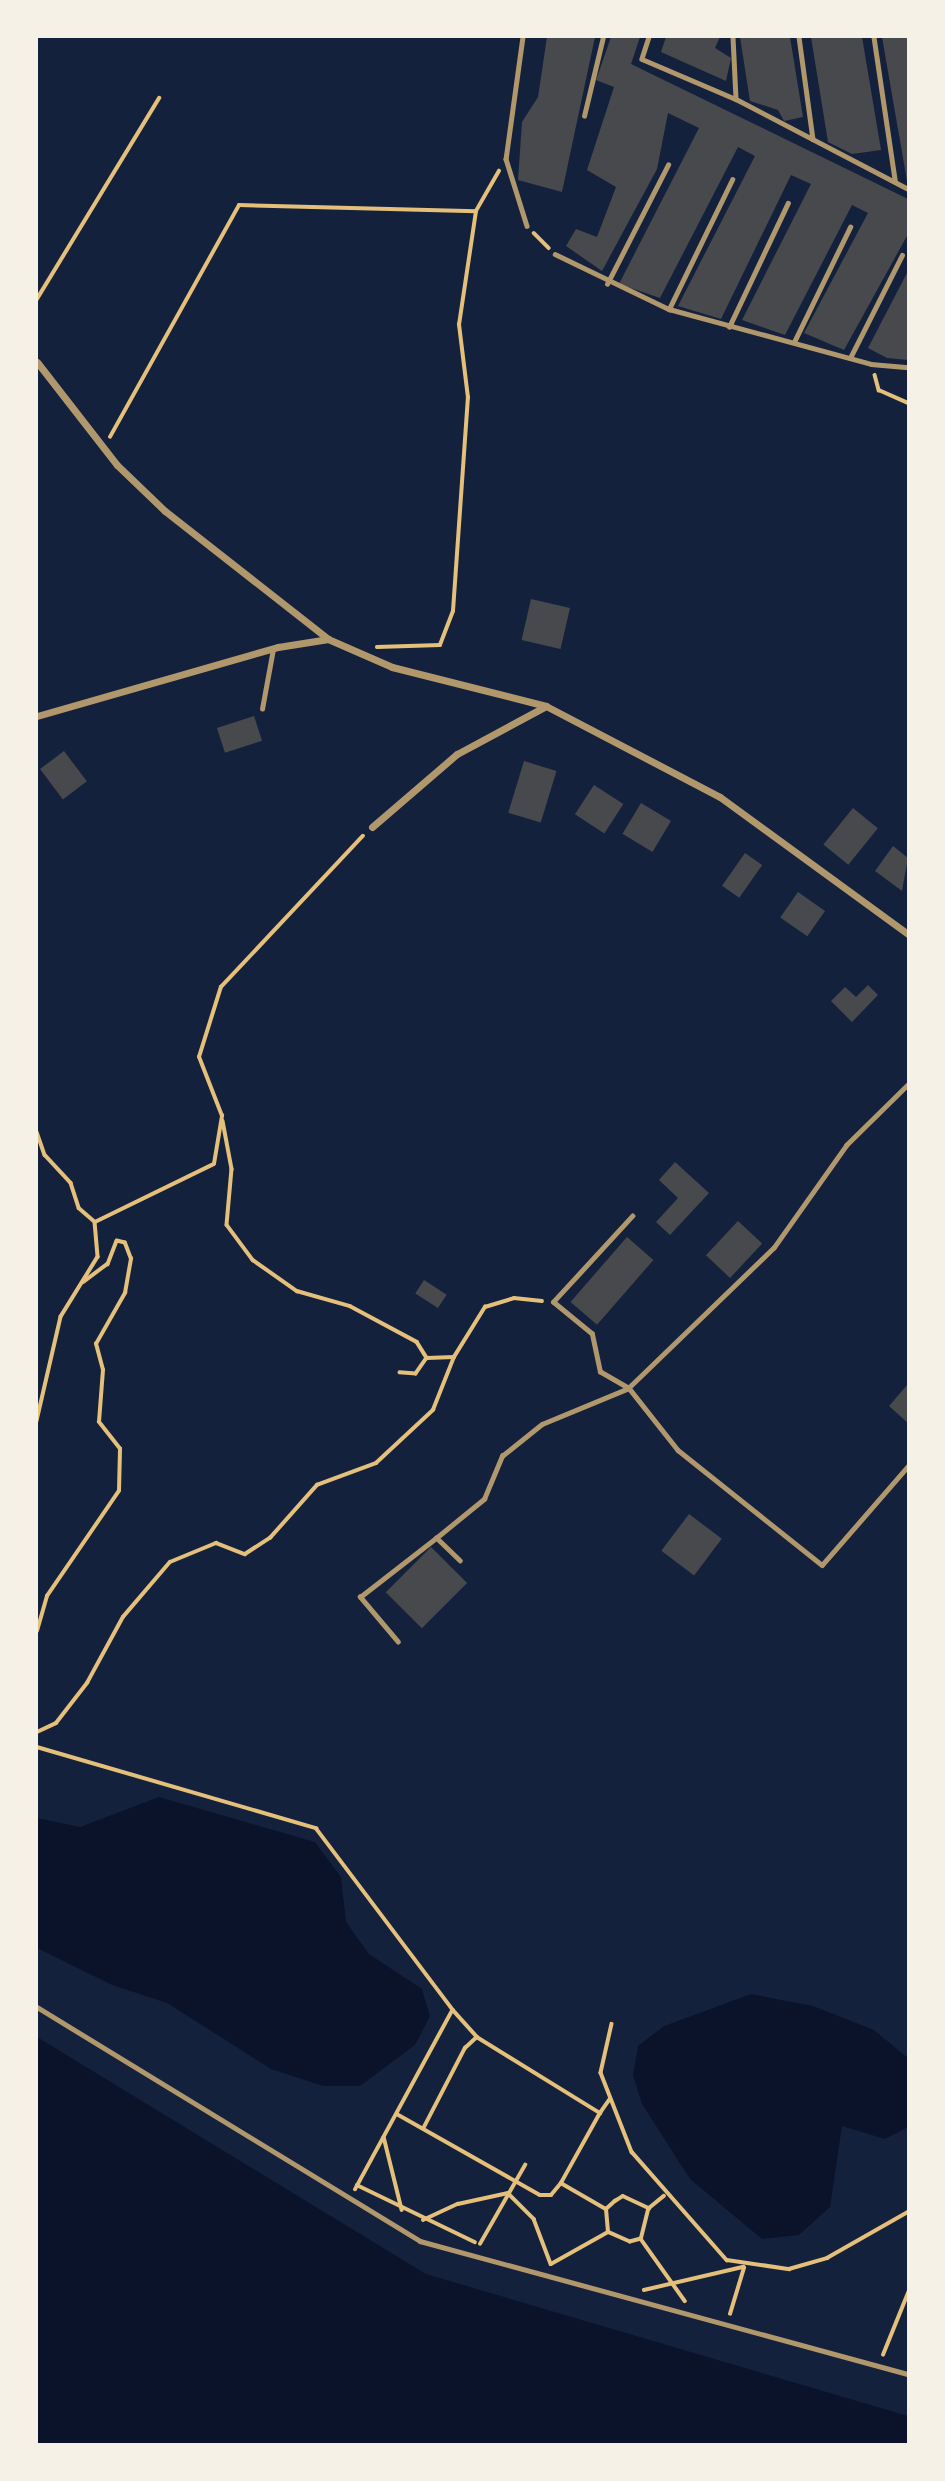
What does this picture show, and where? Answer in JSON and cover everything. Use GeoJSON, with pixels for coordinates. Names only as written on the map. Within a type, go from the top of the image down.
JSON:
{"type":"FeatureCollection","features":[{"type":"Feature","properties":{"kind":"street"},"geometry":{"type":"LineString","coordinates":[[37,362],[104,449],[165,511],[328,639],[363,654],[546,706],[720,797],[908,934]]}},
{"type":"Feature","properties":{"kind":"street"},"geometry":{"type":"LineString","coordinates":[[37,716],[273,648],[328,639]]}},
{"type":"Feature","properties":{"kind":"street"},"geometry":{"type":"LineString","coordinates":[[372,827],[457,754],[546,706]]}},
{"type":"Feature","properties":{"kind":"lane"},"geometry":{"type":"LineString","coordinates":[[523,37],[506,159],[527,226]]}},
{"type":"Feature","properties":{"kind":"lane"},"geometry":{"type":"LineString","coordinates":[[584,116],[603,37]]}},
{"type":"Feature","properties":{"kind":"lane"},"geometry":{"type":"LineString","coordinates":[[649,37],[642,59],[736,99],[908,189]]}},
{"type":"Feature","properties":{"kind":"lane"},"geometry":{"type":"LineString","coordinates":[[733,37],[736,99]]}},
{"type":"Feature","properties":{"kind":"lane"},"geometry":{"type":"LineString","coordinates":[[799,37],[813,140]]}},
{"type":"Feature","properties":{"kind":"lane"},"geometry":{"type":"LineString","coordinates":[[874,37],[895,181]]}},
{"type":"Feature","properties":{"kind":"lane"},"geometry":{"type":"LineString","coordinates":[[607,284],[668,165]]}},
{"type":"Feature","properties":{"kind":"lane"},"geometry":{"type":"LineString","coordinates":[[668,309],[732,180]]}},
{"type":"Feature","properties":{"kind":"lane"},"geometry":{"type":"LineString","coordinates":[[729,327],[788,203]]}},
{"type":"Feature","properties":{"kind":"lane"},"geometry":{"type":"LineString","coordinates":[[793,342],[849,227]]}},
{"type":"Feature","properties":{"kind":"lane"},"geometry":{"type":"LineString","coordinates":[[555,254],[607,284],[668,309],[850,358],[908,368]]}},
{"type":"Feature","properties":{"kind":"lane"},"geometry":{"type":"LineString","coordinates":[[850,358],[902,256]]}},
{"type":"Feature","properties":{"kind":"lane"},"geometry":{"type":"LineString","coordinates":[[262,709],[273,648]]}},
{"type":"Feature","properties":{"kind":"lane"},"geometry":{"type":"LineString","coordinates":[[398,1642],[360,1597],[484,1500],[493,1467],[542,1424],[629,1388],[774,1248],[847,1145],[908,1085]]}},
{"type":"Feature","properties":{"kind":"lane"},"geometry":{"type":"LineString","coordinates":[[632,1216],[553,1302],[592,1334],[600,1372],[629,1388],[678,1450],[822,1565],[908,1466]]}},
{"type":"Feature","properties":{"kind":"lane"},"geometry":{"type":"LineString","coordinates":[[436,1538],[460,1561]]}},
{"type":"Feature","properties":{"kind":"lane"},"geometry":{"type":"LineString","coordinates":[[37,2007],[420,2241],[908,2374]]}},
{"type":"Feature","properties":{"kind":"path"},"geometry":{"type":"LineString","coordinates":[[37,299],[159,98]]}},
{"type":"Feature","properties":{"kind":"path"},"geometry":{"type":"LineString","coordinates":[[363,654],[386,643],[440,645],[453,611],[468,398],[458,325],[475,211],[506,159]]}},
{"type":"Feature","properties":{"kind":"path"},"geometry":{"type":"LineString","coordinates":[[104,449],[239,205],[475,211]]}},
{"type":"Feature","properties":{"kind":"path"},"geometry":{"type":"LineString","coordinates":[[527,226],[555,254]]}},
{"type":"Feature","properties":{"kind":"path"},"geometry":{"type":"LineString","coordinates":[[879,390],[908,403]]}},
{"type":"Feature","properties":{"kind":"path"},"geometry":{"type":"LineString","coordinates":[[372,827],[221,987],[199,1057],[222,1116],[232,1169],[227,1225],[253,1261],[297,1291],[349,1306],[400,1332],[427,1358],[454,1357]]}},
{"type":"Feature","properties":{"kind":"path"},"geometry":{"type":"LineString","coordinates":[[95,1222],[215,1164],[222,1116]]}},
{"type":"Feature","properties":{"kind":"path"},"geometry":{"type":"LineString","coordinates":[[37,1132],[46,1155],[71,1183],[79,1208],[95,1222],[98,1257],[61,1317],[37,1422]]}},
{"type":"Feature","properties":{"kind":"path"},"geometry":{"type":"LineString","coordinates":[[37,1631],[47,1595],[119,1491],[120,1449],[99,1422],[103,1370],[96,1344],[125,1293],[131,1259],[125,1243],[117,1241],[108,1264],[90,1283],[84,1282]]}},
{"type":"Feature","properties":{"kind":"path"},"geometry":{"type":"LineString","coordinates":[[37,1732],[56,1723],[87,1683],[123,1617],[170,1562],[216,1543],[245,1554],[270,1538],[317,1485],[376,1463],[433,1410],[454,1357],[485,1307],[514,1298],[553,1302]]}},
{"type":"Feature","properties":{"kind":"path"},"geometry":{"type":"LineString","coordinates":[[400,1373],[416,1374],[427,1358]]}},
{"type":"Feature","properties":{"kind":"path"},"geometry":{"type":"LineString","coordinates":[[37,1747],[316,1828],[453,2010],[477,2037],[600,2113]]}},
{"type":"Feature","properties":{"kind":"path"},"geometry":{"type":"LineString","coordinates":[[355,2202],[357,2185],[453,2010]]}},
{"type":"Feature","properties":{"kind":"path"},"geometry":{"type":"LineString","coordinates":[[612,2024],[601,2073],[632,2152],[664,2196],[707,2242],[745,2267]]}},
{"type":"Feature","properties":{"kind":"path"},"geometry":{"type":"LineString","coordinates":[[424,2127],[439,2092],[477,2037]]}},
{"type":"Feature","properties":{"kind":"path"},"geometry":{"type":"LineString","coordinates":[[397,2114],[541,2195],[551,2195],[561,2183],[609,2099]]}},
{"type":"Feature","properties":{"kind":"path"},"geometry":{"type":"LineString","coordinates":[[384,2137],[402,2210]]}},
{"type":"Feature","properties":{"kind":"path"},"geometry":{"type":"LineString","coordinates":[[480,2244],[524,2165]]}},
{"type":"Feature","properties":{"kind":"path"},"geometry":{"type":"LineString","coordinates":[[561,2183],[606,2209]]}},
{"type":"Feature","properties":{"kind":"path"},"geometry":{"type":"LineString","coordinates":[[357,2185],[423,2220],[491,2247]]}},
{"type":"Feature","properties":{"kind":"path"},"geometry":{"type":"LineString","coordinates":[[423,2220],[458,2204],[508,2193]]}},
{"type":"Feature","properties":{"kind":"path"},"geometry":{"type":"LineString","coordinates":[[508,2193],[534,2219],[551,2264]]}},
{"type":"Feature","properties":{"kind":"path"},"geometry":{"type":"LineString","coordinates":[[606,2209],[623,2196],[649,2207]]}},
{"type":"Feature","properties":{"kind":"path"},"geometry":{"type":"LineString","coordinates":[[641,2239],[649,2207],[664,2196]]}},
{"type":"Feature","properties":{"kind":"path"},"geometry":{"type":"LineString","coordinates":[[606,2209],[608,2232]]}},
{"type":"Feature","properties":{"kind":"path"},"geometry":{"type":"LineString","coordinates":[[644,2290],[745,2267],[789,2269],[827,2258],[908,2213]]}},
{"type":"Feature","properties":{"kind":"path"},"geometry":{"type":"LineString","coordinates":[[551,2264],[608,2232]]}},
{"type":"Feature","properties":{"kind":"path"},"geometry":{"type":"LineString","coordinates":[[608,2232],[630,2242],[641,2239]]}},
{"type":"Feature","properties":{"kind":"path"},"geometry":{"type":"LineString","coordinates":[[641,2239],[675,2283],[685,2301]]}},
{"type":"Feature","properties":{"kind":"path"},"geometry":{"type":"LineString","coordinates":[[539,2261],[565,2268]]}},
{"type":"Feature","properties":{"kind":"path"},"geometry":{"type":"LineString","coordinates":[[726,2326],[745,2267]]}},
{"type":"Feature","properties":{"kind":"path"},"geometry":{"type":"LineString","coordinates":[[631,2287],[665,2296]]}},
{"type":"Feature","properties":{"kind":"path"},"geometry":{"type":"LineString","coordinates":[[869,2355],[881,2359],[908,2293]]}},
{"type":"Feature","properties":{"kind":"path"},"geometry":{"type":"LineString","coordinates":[[675,2299],[696,2305]]}},
{"type":"Feature","properties":{"kind":"path"},"geometry":{"type":"LineString","coordinates":[[719,2312],[742,2319]]}},
{"type":"Feature","properties":{"kind":"water"},"geometry":{"type":"Polygon","coordinates":[[[159,1797],[315,1842],[341,1877],[346,1922],[369,1954],[422,1989],[430,2016],[415,2045],[360,2086],[323,2086],[271,2069],[167,2003],[112,1985],[37,1948],[37,1818],[80,1827],[159,1797]]]}},
{"type":"Feature","properties":{"kind":"water"},"geometry":{"type":"Polygon","coordinates":[[[751,1994],[813,2006],[874,2030],[908,2058],[908,2127],[885,2139],[842,2126],[830,2207],[799,2235],[762,2239],[690,2179],[642,2104],[633,2075],[638,2046],[664,2026],[751,1994]]]}},
{"type":"Feature","properties":{"kind":"water"},"geometry":{"type":"Polygon","coordinates":[[[37,2037],[426,2274],[908,2416],[908,2444],[37,2444],[37,2037]]]}},
{"type":"Feature","properties":{"kind":"building"},"geometry":{"type":"Polygon","coordinates":[[[547,37],[595,37],[562,192],[518,180],[522,122],[538,97],[547,37]]]}},
{"type":"Feature","properties":{"kind":"building"},"geometry":{"type":"Polygon","coordinates":[[[611,37],[640,37],[631,64],[908,199],[908,234],[844,350],[804,333],[868,213],[852,205],[785,335],[742,320],[811,184],[791,175],[721,319],[678,306],[755,156],[738,147],[660,298],[619,284],[699,128],[668,113],[657,169],[602,271],[566,246],[576,229],[597,237],[616,187],[587,170],[614,87],[596,80],[611,37]]]}},
{"type":"Feature","properties":{"kind":"building"},"geometry":{"type":"Polygon","coordinates":[[[666,37],[720,37],[715,48],[731,58],[726,81],[661,52],[666,37]]]}},
{"type":"Feature","properties":{"kind":"building"},"geometry":{"type":"Polygon","coordinates":[[[740,37],[790,37],[803,117],[784,121],[778,110],[750,101],[740,37]]]}},
{"type":"Feature","properties":{"kind":"building"},"geometry":{"type":"Polygon","coordinates":[[[811,37],[862,37],[881,150],[852,154],[828,142],[811,37]]]}},
{"type":"Feature","properties":{"kind":"building"},"geometry":{"type":"Polygon","coordinates":[[[882,37],[908,37],[908,181],[907,181],[882,37]]]}},
{"type":"Feature","properties":{"kind":"building"},"geometry":{"type":"Polygon","coordinates":[[[908,271],[908,360],[887,358],[868,348],[908,271]]]}},
{"type":"Feature","properties":{"kind":"building"},"geometry":{"type":"Polygon","coordinates":[[[531,599],[570,608],[561,649],[522,640],[531,599]]]}},
{"type":"Feature","properties":{"kind":"building"},"geometry":{"type":"Polygon","coordinates":[[[254,716],[262,741],[225,753],[217,728],[254,716]]]}},
{"type":"Feature","properties":{"kind":"building"},"geometry":{"type":"Polygon","coordinates":[[[64,751],[87,781],[63,799],[40,769],[64,751]]]}},
{"type":"Feature","properties":{"kind":"building"},"geometry":{"type":"Polygon","coordinates":[[[524,761],[557,771],[541,823],[508,813],[524,761]]]}},
{"type":"Feature","properties":{"kind":"building"},"geometry":{"type":"Polygon","coordinates":[[[594,785],[623,804],[604,833],[575,814],[594,785]]]}},
{"type":"Feature","properties":{"kind":"building"},"geometry":{"type":"Polygon","coordinates":[[[641,803],[671,821],[652,852],[622,834],[641,803]]]}},
{"type":"Feature","properties":{"kind":"building"},"geometry":{"type":"Polygon","coordinates":[[[853,808],[878,828],[848,865],[823,845],[853,808]]]}},
{"type":"Feature","properties":{"kind":"building"},"geometry":{"type":"Polygon","coordinates":[[[893,846],[908,858],[902,891],[875,871],[893,846]]]}},
{"type":"Feature","properties":{"kind":"building"},"geometry":{"type":"Polygon","coordinates":[[[745,853],[762,865],[739,898],[722,886],[745,853]]]}},
{"type":"Feature","properties":{"kind":"building"},"geometry":{"type":"Polygon","coordinates":[[[798,892],[825,911],[807,936],[780,917],[798,892]]]}},
{"type":"Feature","properties":{"kind":"building"},"geometry":{"type":"Polygon","coordinates":[[[868,985],[878,995],[852,1022],[831,1001],[845,987],[856,997],[868,985]]]}},
{"type":"Feature","properties":{"kind":"building"},"geometry":{"type":"Polygon","coordinates":[[[675,1162],[709,1193],[670,1235],[656,1222],[678,1198],[659,1180],[675,1162]]]}},
{"type":"Feature","properties":{"kind":"building"},"geometry":{"type":"Polygon","coordinates":[[[738,1221],[762,1244],[730,1278],[706,1255],[738,1221]]]}},
{"type":"Feature","properties":{"kind":"building"},"geometry":{"type":"Polygon","coordinates":[[[627,1237],[653,1260],[597,1325],[571,1302],[627,1237]]]}},
{"type":"Feature","properties":{"kind":"building"},"geometry":{"type":"Polygon","coordinates":[[[424,1280],[447,1295],[438,1308],[415,1293],[424,1280]]]}},
{"type":"Feature","properties":{"kind":"building"},"geometry":{"type":"Polygon","coordinates":[[[908,1384],[908,1423],[889,1406],[908,1384]]]}},
{"type":"Feature","properties":{"kind":"building"},"geometry":{"type":"Polygon","coordinates":[[[689,1514],[722,1539],[694,1575],[661,1551],[689,1514]]]}},
{"type":"Feature","properties":{"kind":"building"},"geometry":{"type":"Polygon","coordinates":[[[431,1547],[467,1583],[422,1628],[386,1592],[431,1547]]]}}]}
